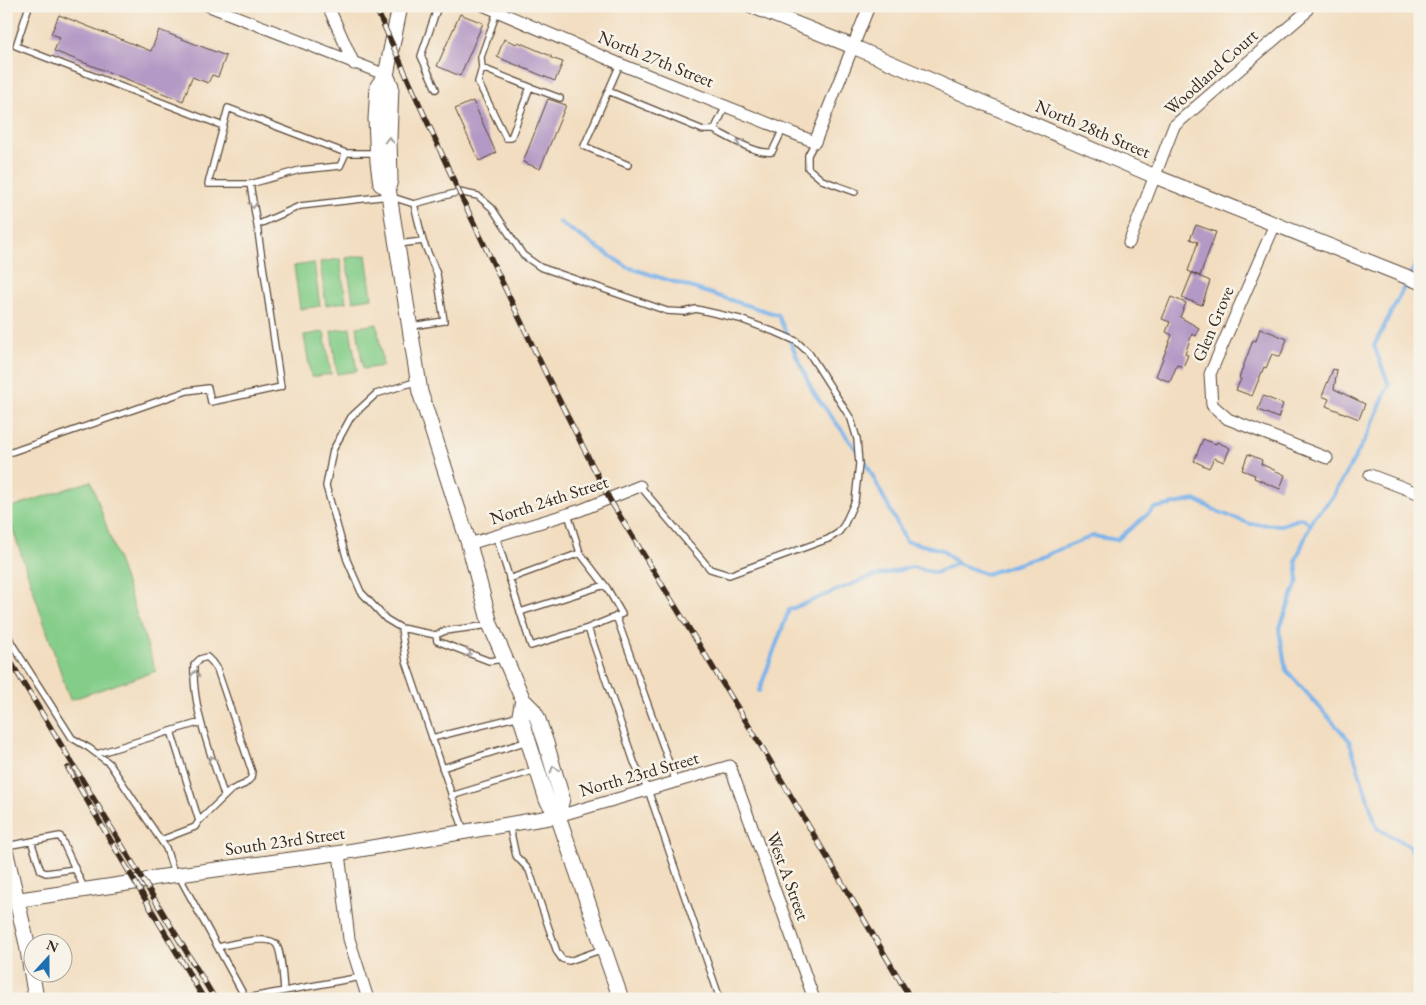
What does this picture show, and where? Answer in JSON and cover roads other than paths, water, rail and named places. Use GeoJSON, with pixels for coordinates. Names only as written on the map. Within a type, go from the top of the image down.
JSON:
{"type":"FeatureCollection","features":[{"type":"Feature","properties":{"kind":"main road"},"geometry":{"type":"LineString","coordinates":[[388,192],[381,184],[377,153],[376,119],[378,86],[386,75],[400,6]]}},
{"type":"Feature","properties":{"kind":"main road"},"geometry":{"type":"LineString","coordinates":[[386,75],[391,86],[388,139],[390,180],[388,192],[420,392],[469,544],[490,624],[523,700],[533,710],[554,771],[562,798],[558,816]]}},
{"type":"Feature","properties":{"kind":"main road"},"geometry":{"type":"LineString","coordinates":[[523,700],[520,716],[547,800],[558,816],[621,999]]}},
{"type":"Feature","properties":{"kind":"main road"},"geometry":{"type":"LineString","coordinates":[[6,854],[27,944],[36,999]]}},
{"type":"Feature","properties":{"kind":"street"},"geometry":{"type":"LineString","coordinates":[[208,6],[386,75]]}},
{"type":"Feature","properties":{"kind":"street"},"geometry":{"type":"LineString","coordinates":[[328,6],[354,64]]}},
{"type":"Feature","properties":{"kind":"street","name":"North 27th Street"},"geometry":{"type":"LineString","coordinates":[[484,6],[620,64],[815,142]]}},
{"type":"Feature","properties":{"kind":"street","name":"North 28th Street"},"geometry":{"type":"LineString","coordinates":[[752,6],[854,47],[1154,176],[1420,282]]}},
{"type":"Feature","properties":{"kind":"street"},"geometry":{"type":"LineString","coordinates":[[815,142],[869,6]]}},
{"type":"Feature","properties":{"kind":"street","name":"Woodland Court"},"geometry":{"type":"LineString","coordinates":[[1129,243],[1174,126],[1305,12],[1309,6]]}},
{"type":"Feature","properties":{"kind":"street","name":"Glen Grove"},"geometry":{"type":"LineString","coordinates":[[1275,224],[1210,374],[1212,405],[1228,419],[1327,458]]}},
{"type":"Feature","properties":{"kind":"street"},"geometry":{"type":"LineString","coordinates":[[1370,475],[1420,494]]}},
{"type":"Feature","properties":{"kind":"street","name":"North 24th Street"},"geometry":{"type":"LineString","coordinates":[[469,544],[610,500],[640,486]]}},
{"type":"Feature","properties":{"kind":"street","name":"North 23rd Street"},"geometry":{"type":"LineString","coordinates":[[558,816],[730,766]]}},
{"type":"Feature","properties":{"kind":"street","name":"West A Street"},"geometry":{"type":"LineString","coordinates":[[730,766],[814,999]]}},
{"type":"Feature","properties":{"kind":"street","name":"South 23rd Street"},"geometry":{"type":"LineString","coordinates":[[17,900],[85,891],[154,878],[339,853],[558,816]]}},
{"type":"Feature","properties":{"kind":"street"},"geometry":{"type":"LineString","coordinates":[[339,853],[349,939],[368,999]]}},
{"type":"Feature","properties":{"kind":"lane"},"geometry":{"type":"LineString","coordinates":[[28,6],[16,46],[223,126]]}},
{"type":"Feature","properties":{"kind":"lane"},"geometry":{"type":"LineString","coordinates":[[436,89],[421,56],[438,6]]}},
{"type":"Feature","properties":{"kind":"lane"},"geometry":{"type":"LineString","coordinates":[[497,12],[481,57],[482,68],[478,82],[506,138],[511,138],[530,87]]}},
{"type":"Feature","properties":{"kind":"lane"},"geometry":{"type":"LineString","coordinates":[[620,64],[584,146],[628,165]]}},
{"type":"Feature","properties":{"kind":"lane"},"geometry":{"type":"LineString","coordinates":[[482,68],[560,98]]}},
{"type":"Feature","properties":{"kind":"lane"},"geometry":{"type":"LineString","coordinates":[[608,91],[703,130],[714,130],[766,154],[772,152],[782,129]]}},
{"type":"Feature","properties":{"kind":"lane"},"geometry":{"type":"LineString","coordinates":[[714,130],[726,106]]}},
{"type":"Feature","properties":{"kind":"lane"},"geometry":{"type":"LineString","coordinates":[[346,153],[340,166],[300,170],[250,184],[208,184],[228,108],[346,153],[377,153]]}},
{"type":"Feature","properties":{"kind":"lane"},"geometry":{"type":"LineString","coordinates":[[815,142],[808,154],[808,168],[822,180],[855,192]]}},
{"type":"Feature","properties":{"kind":"lane"},"geometry":{"type":"LineString","coordinates":[[6,454],[187,392],[208,388],[211,402],[280,387],[250,184]]}},
{"type":"Feature","properties":{"kind":"lane"},"geometry":{"type":"LineString","coordinates":[[257,225],[300,206],[388,192],[414,204],[459,192],[478,196],[492,208],[523,255],[540,267],[667,311],[684,312],[696,310],[730,317],[756,324],[796,341],[809,353],[851,419],[857,439],[859,464],[855,501],[844,525],[838,533],[805,548],[728,575],[710,569],[640,486]]}},
{"type":"Feature","properties":{"kind":"lane"},"geometry":{"type":"LineString","coordinates":[[410,326],[444,321],[437,274],[423,241],[414,204]]}},
{"type":"Feature","properties":{"kind":"lane"},"geometry":{"type":"LineString","coordinates":[[397,244],[423,241]]}},
{"type":"Feature","properties":{"kind":"lane"},"geometry":{"type":"LineString","coordinates":[[418,381],[376,394],[351,417],[333,450],[326,486],[347,560],[361,592],[386,619],[401,628],[436,635],[490,624]]}},
{"type":"Feature","properties":{"kind":"lane"},"geometry":{"type":"LineString","coordinates":[[496,536],[531,646],[588,628],[622,614],[605,585],[580,553],[568,514]]}},
{"type":"Feature","properties":{"kind":"lane"},"geometry":{"type":"LineString","coordinates":[[510,579],[580,553]]}},
{"type":"Feature","properties":{"kind":"lane"},"geometry":{"type":"LineString","coordinates":[[520,612],[605,585]]}},
{"type":"Feature","properties":{"kind":"lane"},"geometry":{"type":"LineString","coordinates":[[616,616],[676,782]]}},
{"type":"Feature","properties":{"kind":"lane"},"geometry":{"type":"LineString","coordinates":[[401,628],[406,661],[464,832]]}},
{"type":"Feature","properties":{"kind":"lane"},"geometry":{"type":"LineString","coordinates":[[588,628],[634,762],[648,790],[720,999]]}},
{"type":"Feature","properties":{"kind":"lane"},"geometry":{"type":"LineString","coordinates":[[6,630],[12,644],[72,738],[109,763],[166,848],[172,870]]}},
{"type":"Feature","properties":{"kind":"lane"},"geometry":{"type":"LineString","coordinates":[[436,635],[438,641],[489,661],[505,659]]}},
{"type":"Feature","properties":{"kind":"lane"},"geometry":{"type":"LineString","coordinates":[[161,840],[195,827],[199,820],[224,796],[231,790],[246,784],[251,778],[252,772],[217,670],[207,657],[200,659],[194,664],[194,676],[201,722],[224,796]]}},
{"type":"Feature","properties":{"kind":"lane"},"geometry":{"type":"LineString","coordinates":[[432,738],[520,716]]}},
{"type":"Feature","properties":{"kind":"lane"},"geometry":{"type":"LineString","coordinates":[[97,754],[201,722]]}},
{"type":"Feature","properties":{"kind":"lane"},"geometry":{"type":"LineString","coordinates":[[171,731],[199,820]]}},
{"type":"Feature","properties":{"kind":"lane"},"geometry":{"type":"LineString","coordinates":[[442,768],[528,740]]}},
{"type":"Feature","properties":{"kind":"lane"},"geometry":{"type":"LineString","coordinates":[[452,796],[538,769]]}},
{"type":"Feature","properties":{"kind":"lane"},"geometry":{"type":"LineString","coordinates":[[509,824],[516,856],[528,870],[557,952],[562,959],[569,961],[604,949]]}},
{"type":"Feature","properties":{"kind":"lane"},"geometry":{"type":"LineString","coordinates":[[6,846],[60,836],[85,891]]}},
{"type":"Feature","properties":{"kind":"lane"},"geometry":{"type":"LineString","coordinates":[[31,841],[41,871],[46,874],[75,869]]}},
{"type":"Feature","properties":{"kind":"lane"},"geometry":{"type":"LineString","coordinates":[[181,880],[246,999],[361,977]]}},
{"type":"Feature","properties":{"kind":"lane"},"geometry":{"type":"LineString","coordinates":[[218,947],[260,939],[270,940],[276,944],[279,952],[284,991]]}},
{"type":"Feature","properties":{"kind":"lane"},"geometry":{"type":"LineString","coordinates":[[1045,999],[1054,997],[1063,999]]}},
{"type":"Feature","properties":{"kind":"waterway"},"geometry":{"type":"LineString","coordinates":[[559,222],[627,267],[778,315],[813,392],[865,461],[906,541],[942,550],[957,563]]}},
{"type":"Feature","properties":{"kind":"waterway"},"geometry":{"type":"LineString","coordinates":[[1420,256],[1374,346],[1389,385],[1367,436],[1332,498],[1313,518],[1296,560],[1298,580],[1279,630],[1286,670],[1349,740],[1377,828],[1410,846],[1420,865]]}},
{"type":"Feature","properties":{"kind":"waterway"},"geometry":{"type":"LineString","coordinates":[[759,691],[789,610],[867,578],[912,567],[936,573],[957,563],[986,574],[1040,557],[1093,536],[1117,540],[1155,508],[1195,500],[1250,524],[1282,525],[1301,518],[1311,524]]}},
{"type":"Feature","properties":{"kind":"railway"},"geometry":{"type":"LineString","coordinates":[[375,6],[459,192],[548,378],[610,500],[763,749],[911,999]]}},
{"type":"Feature","properties":{"kind":"railway"},"geometry":{"type":"LineString","coordinates":[[6,654],[215,999]]}},
{"type":"Feature","properties":{"kind":"railway"},"geometry":{"type":"LineString","coordinates":[[68,768],[204,999]]}}]}
